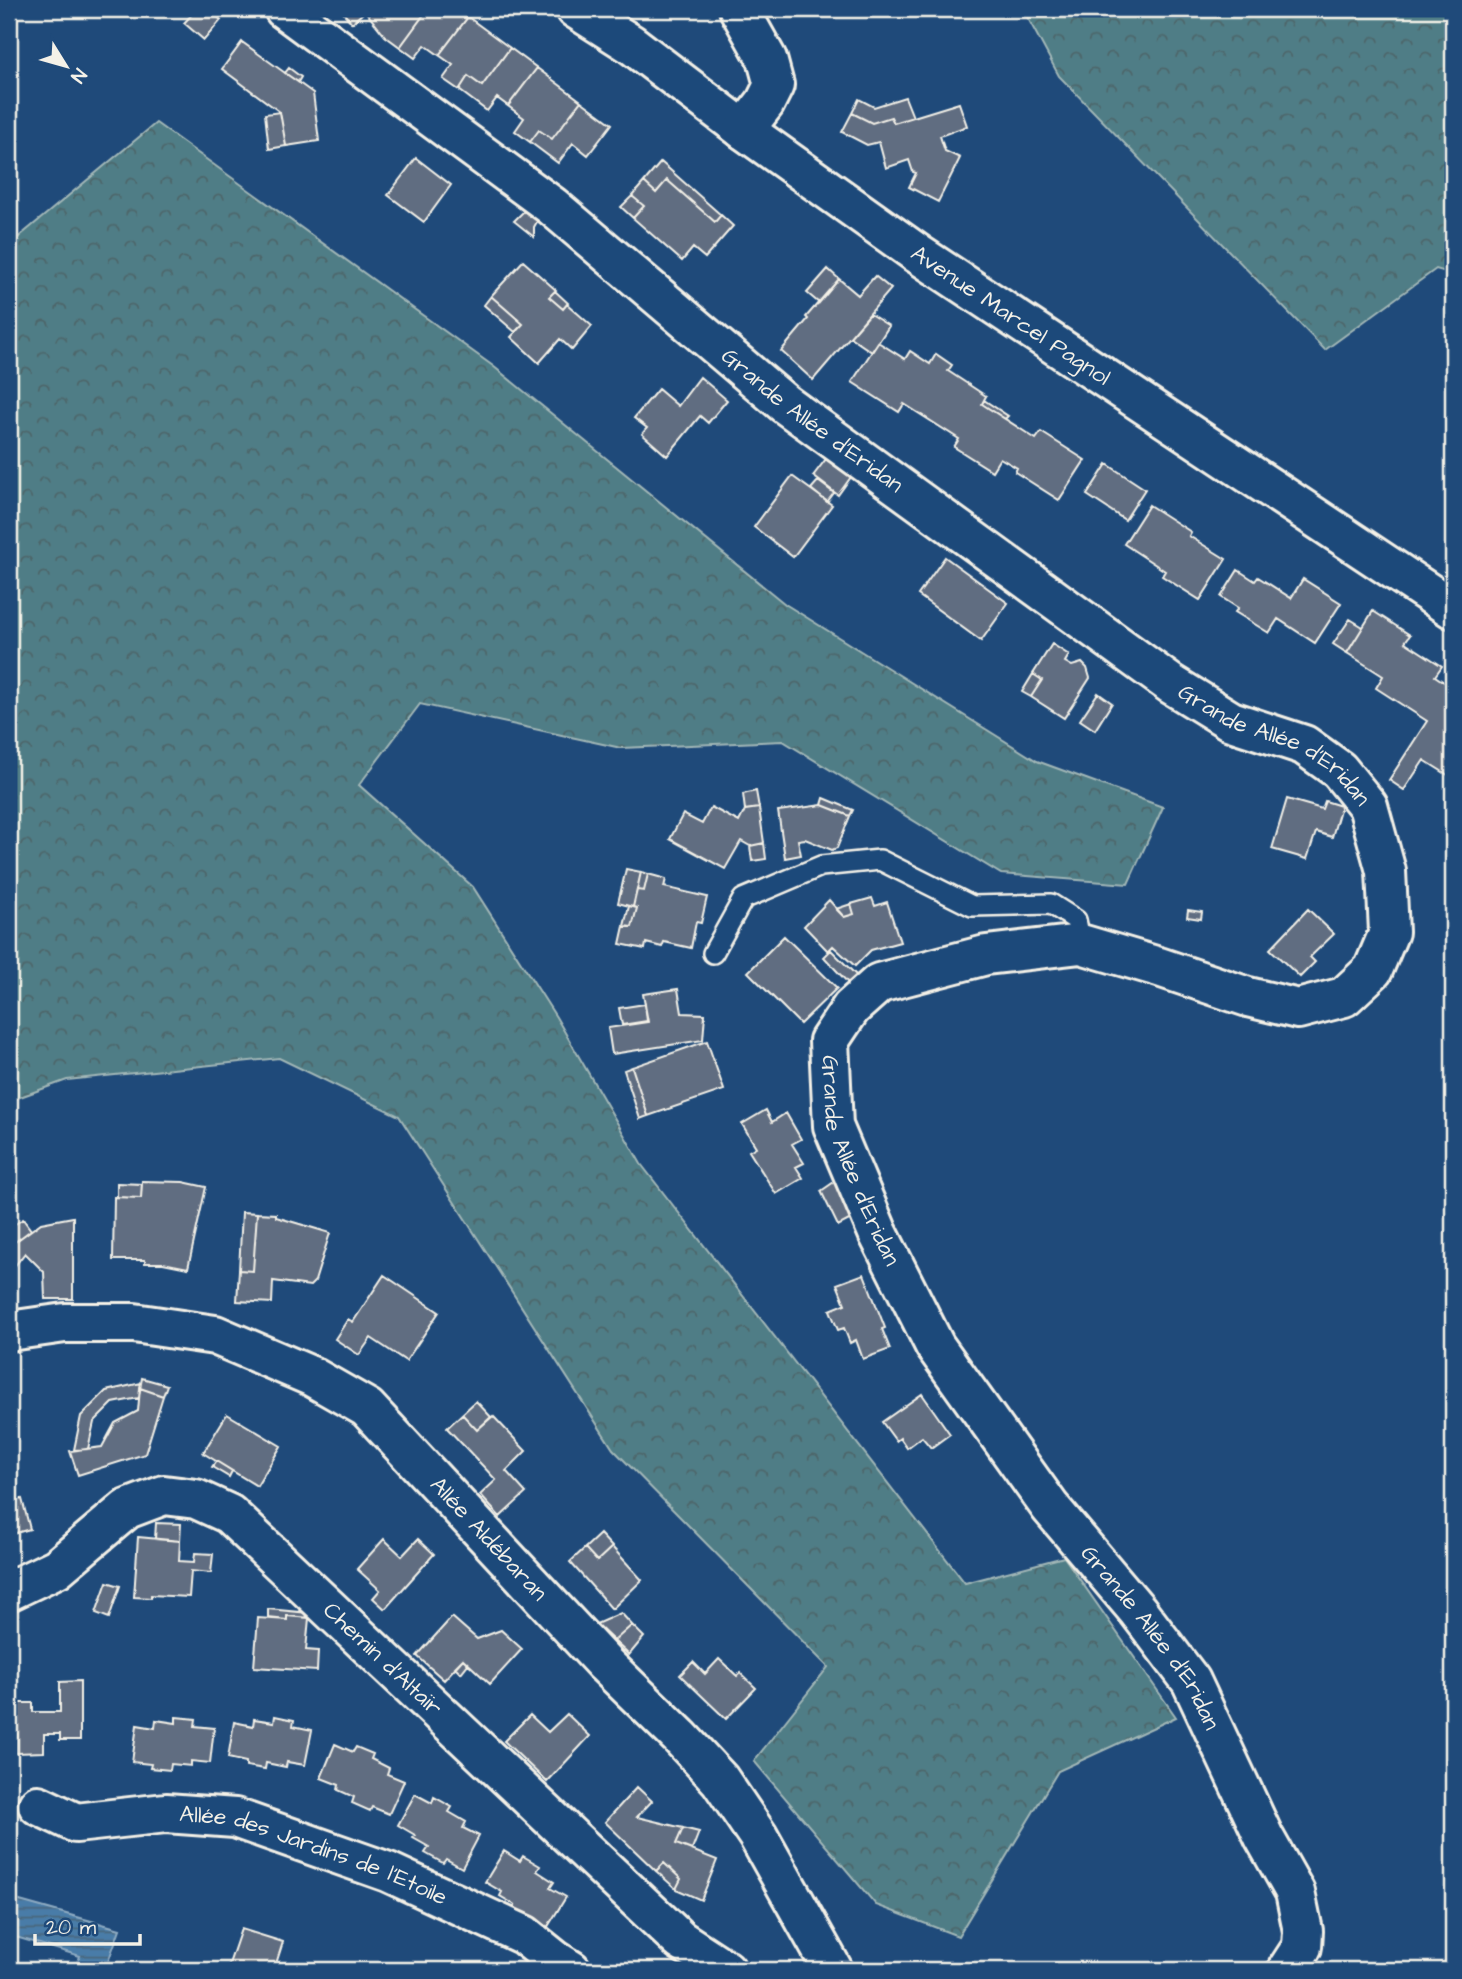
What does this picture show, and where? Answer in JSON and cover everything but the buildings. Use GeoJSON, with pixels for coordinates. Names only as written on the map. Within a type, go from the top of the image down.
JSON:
{"type":"FeatureCollection","features":[{"type":"Feature","properties":{"kind":"street","name":"Grande Allée d'Eridan"},"geometry":{"type":"LineString","coordinates":[[284,9],[552,205],[785,404],[1171,684],[1231,721],[1304,745],[1339,769],[1368,806],[1386,871],[1389,932],[1373,971],[1344,997],[1298,1009],[1248,997],[1081,944],[986,955],[879,983],[852,1009],[829,1041],[833,1126],[878,1233],[935,1346],[1050,1507],[1138,1611],[1191,1681],[1264,1837],[1295,1892],[1303,1931],[1301,1947],[1287,1970]]}},
{"type":"Feature","properties":{"kind":"street","name":"Avenue Marcel Pagnol"},"geometry":{"type":"LineString","coordinates":[[576,9],[631,44],[744,130],[918,254],[1453,609]]}},
{"type":"Feature","properties":{"kind":"street"},"geometry":{"type":"LineString","coordinates":[[739,9],[766,59],[774,85],[765,103],[744,130]]}},
{"type":"Feature","properties":{"kind":"street","name":"Allée Aldébaran"},"geometry":{"type":"LineString","coordinates":[[9,1331],[65,1323],[134,1323],[215,1335],[311,1376],[367,1408],[605,1664],[720,1780],[758,1836],[833,1970]]}},
{"type":"Feature","properties":{"kind":"street","name":"Chemin d'Altaïr"},"geometry":{"type":"LineString","coordinates":[[9,1591],[57,1568],[127,1509],[164,1495],[196,1499],[229,1514],[680,1940],[726,1970]]}},
{"type":"Feature","properties":{"kind":"street","name":"Allée des Jardins de l'Etoile"},"geometry":{"type":"LineString","coordinates":[[38,1805],[76,1823],[166,1813],[235,1818],[388,1872],[524,1935],[571,1970]]}},
{"type":"Feature","properties":{"kind":"lane"},"geometry":{"type":"LineString","coordinates":[[713,953],[743,899],[821,866],[880,860],[972,906],[1051,904],[1076,920],[1081,944]]}},
{"type":"Feature","properties":{"kind":"green space"},"geometry":{"type":"Polygon","coordinates":[[[1023,9],[1453,9],[1453,274],[1436,269],[1325,350],[1059,76],[1023,9]]]}},
{"type":"Feature","properties":{"kind":"green space"},"geometry":{"type":"Polygon","coordinates":[[[156,123],[493,366],[785,604],[1037,761],[1163,807],[1128,884],[1001,874],[783,741],[621,748],[420,704],[359,785],[473,887],[556,1017],[641,1164],[965,1583],[1064,1557],[1176,1717],[1058,1771],[958,1936],[876,1905],[754,1761],[828,1667],[613,1449],[399,1116],[279,1058],[67,1080],[9,1101],[9,245],[156,123]]]}},
{"type":"Feature","properties":{"kind":"water"},"geometry":{"type":"Polygon","coordinates":[[[9,1898],[120,1929],[105,1970],[75,1970],[80,1956],[9,1935],[9,1898]]]}}]}
